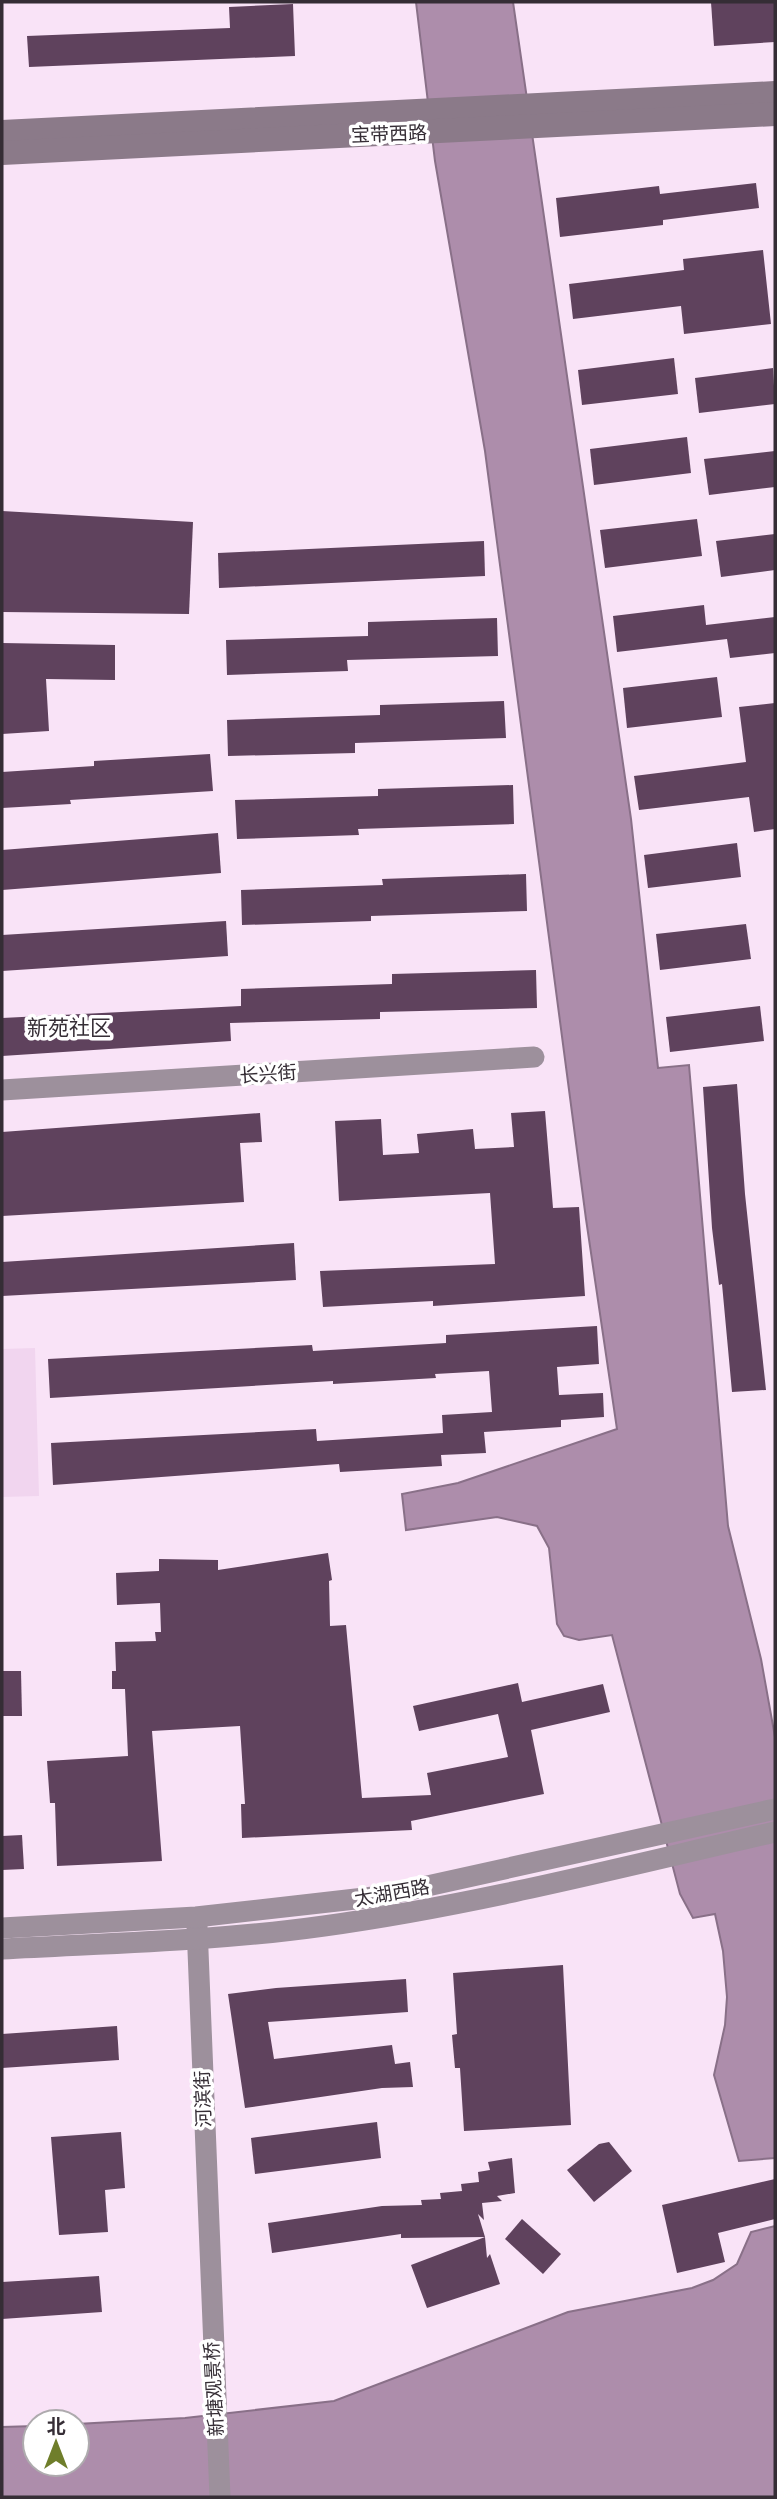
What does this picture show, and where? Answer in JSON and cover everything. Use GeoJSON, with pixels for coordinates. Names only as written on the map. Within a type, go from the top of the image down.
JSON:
{"type":"FeatureCollection","features":[{"type":"Feature","properties":{"kind":"main road","name":"宝带西路"},"geometry":{"type":"LineString","coordinates":[[541,116],[775,93]]}},
{"type":"Feature","properties":{"kind":"main road","name":"宝带西路"},"geometry":{"type":"LineString","coordinates":[[2,132],[541,116],[775,114]]}},
{"type":"Feature","properties":{"kind":"main road","name":"宝带西路"},"geometry":{"type":"LineString","coordinates":[[2,153],[419,121]]}},
{"type":"Feature","properties":{"kind":"main road","name":"长兴街"},"geometry":{"type":"LineString","coordinates":[[2,1090],[534,1057]]}},
{"type":"Feature","properties":{"kind":"main road","name":"太湖西路"},"geometry":{"type":"LineString","coordinates":[[664,1847],[775,1809]]}},
{"type":"Feature","properties":{"kind":"main road","name":"太湖西路"},"geometry":{"type":"LineString","coordinates":[[2,1949],[197,1928],[664,1847],[775,1832]]}},
{"type":"Feature","properties":{"kind":"main road","name":"太湖西路"},"geometry":{"type":"LineString","coordinates":[[2,1928],[197,1928]]}},
{"type":"Feature","properties":{"kind":"main road","name":"河滨街"},"geometry":{"type":"LineString","coordinates":[[197,1928],[209,2281]]}},
{"type":"Feature","properties":{"kind":"main road","name":"新塘观景桥"},"geometry":{"type":"LineString","coordinates":[[209,2281],[220,2497]]}},
{"type":"Feature","properties":{"kind":"shaded area"},"geometry":{"type":"Polygon","coordinates":[[[416,2],[513,2],[631,819],[658,1068],[689,1065],[728,1526],[761,1659],[775,1737],[775,2158],[739,2161],[714,2075],[725,2025],[727,1997],[723,1951],[715,1914],[693,1918],[680,1894],[612,1635],[579,1640],[564,1636],[557,1624],[549,1548],[537,1526],[497,1517],[406,1530],[402,1494],[458,1483],[617,1429],[586,1219],[485,451],[435,161],[416,2]]]}},
{"type":"Feature","properties":{"kind":"shaded area"},"geometry":{"type":"Polygon","coordinates":[[[35,1348],[39,1496],[2,1497],[2,1349],[35,1348]]]}},
{"type":"Feature","properties":{"kind":"shaded area"},"geometry":{"type":"Polygon","coordinates":[[[775,2226],[775,2497],[2,2497],[2,2427],[21,2426],[21,2478],[91,2478],[91,2423],[185,2418],[334,2401],[568,2312],[692,2288],[713,2280],[737,2264],[751,2232],[775,2226]]]}},
{"type":"Feature","properties":{"kind":"building"},"geometry":{"type":"Polygon","coordinates":[[[711,2],[775,2],[775,42],[714,46],[711,2]]]}},
{"type":"Feature","properties":{"kind":"building"},"geometry":{"type":"Polygon","coordinates":[[[293,4],[295,56],[29,67],[27,36],[230,28],[229,7],[293,4]]]}},
{"type":"Feature","properties":{"kind":"building"},"geometry":{"type":"Polygon","coordinates":[[[756,183],[759,208],[663,220],[663,225],[560,237],[556,198],[659,186],[660,194],[756,183]]]}},
{"type":"Feature","properties":{"kind":"building"},"geometry":{"type":"Polygon","coordinates":[[[763,250],[771,324],[684,334],[681,306],[573,319],[569,284],[684,270],[683,259],[763,250]]]}},
{"type":"Feature","properties":{"kind":"building"},"geometry":{"type":"Polygon","coordinates":[[[674,358],[678,394],[582,405],[578,370],[674,358]]]}},
{"type":"Feature","properties":{"kind":"building"},"geometry":{"type":"Polygon","coordinates":[[[773,368],[775,404],[699,413],[695,378],[773,368]]]}},
{"type":"Feature","properties":{"kind":"building"},"geometry":{"type":"Polygon","coordinates":[[[687,437],[691,473],[594,485],[590,449],[687,437]]]}},
{"type":"Feature","properties":{"kind":"building"},"geometry":{"type":"Polygon","coordinates":[[[775,451],[775,487],[709,495],[704,459],[775,451]]]}},
{"type":"Feature","properties":{"kind":"building"},"geometry":{"type":"Polygon","coordinates":[[[2,511],[193,522],[189,614],[2,612],[2,511]]]}},
{"type":"Feature","properties":{"kind":"building"},"geometry":{"type":"Polygon","coordinates":[[[697,519],[702,556],[605,568],[600,530],[697,519]]]}},
{"type":"Feature","properties":{"kind":"building"},"geometry":{"type":"Polygon","coordinates":[[[775,534],[775,570],[721,577],[716,541],[775,534]]]}},
{"type":"Feature","properties":{"kind":"building"},"geometry":{"type":"Polygon","coordinates":[[[484,541],[485,576],[219,588],[218,553],[484,541]]]}},
{"type":"Feature","properties":{"kind":"building"},"geometry":{"type":"Polygon","coordinates":[[[704,605],[706,625],[775,617],[775,653],[730,658],[727,639],[617,652],[613,616],[704,605]]]}},
{"type":"Feature","properties":{"kind":"building"},"geometry":{"type":"Polygon","coordinates":[[[497,618],[498,656],[347,660],[348,671],[227,675],[226,640],[368,636],[368,622],[497,618]]]}},
{"type":"Feature","properties":{"kind":"building"},"geometry":{"type":"Polygon","coordinates":[[[2,643],[115,645],[115,680],[46,679],[49,731],[2,734],[2,643]]]}},
{"type":"Feature","properties":{"kind":"building"},"geometry":{"type":"Polygon","coordinates":[[[717,677],[722,717],[627,728],[623,688],[717,677]]]}},
{"type":"Feature","properties":{"kind":"building"},"geometry":{"type":"Polygon","coordinates":[[[504,701],[506,738],[355,743],[355,753],[228,756],[227,720],[380,715],[380,705],[504,701]]]}},
{"type":"Feature","properties":{"kind":"building"},"geometry":{"type":"Polygon","coordinates":[[[775,703],[775,829],[754,832],[749,797],[639,810],[634,776],[746,762],[739,707],[775,703]]]}},
{"type":"Feature","properties":{"kind":"building"},"geometry":{"type":"Polygon","coordinates":[[[210,754],[213,791],[70,800],[71,804],[2,808],[2,772],[94,766],[94,761],[210,754]]]}},
{"type":"Feature","properties":{"kind":"building"},"geometry":{"type":"Polygon","coordinates":[[[513,785],[514,824],[358,829],[359,835],[237,839],[235,800],[378,796],[378,789],[513,785]]]}},
{"type":"Feature","properties":{"kind":"building"},"geometry":{"type":"Polygon","coordinates":[[[218,833],[221,873],[2,890],[2,850],[218,833]]]}},
{"type":"Feature","properties":{"kind":"building"},"geometry":{"type":"Polygon","coordinates":[[[737,843],[741,877],[648,888],[644,855],[737,843]]]}},
{"type":"Feature","properties":{"kind":"building"},"geometry":{"type":"Polygon","coordinates":[[[526,874],[527,911],[371,916],[371,921],[242,925],[241,890],[383,885],[382,879],[526,874]]]}},
{"type":"Feature","properties":{"kind":"building"},"geometry":{"type":"Polygon","coordinates":[[[226,921],[228,956],[2,971],[2,935],[226,921]]]}},
{"type":"Feature","properties":{"kind":"building"},"geometry":{"type":"Polygon","coordinates":[[[746,924],[751,959],[660,970],[656,934],[746,924]]]}},
{"type":"Feature","properties":{"kind":"building"},"geometry":{"type":"Polygon","coordinates":[[[536,970],[537,1008],[380,1012],[380,1019],[230,1023],[231,1041],[2,1056],[2,1018],[241,1006],[241,989],[392,984],[392,974],[536,970]]]}},
{"type":"Feature","properties":{"kind":"building"},"geometry":{"type":"Polygon","coordinates":[[[760,1006],[764,1041],[670,1052],[666,1017],[760,1006]]]}},
{"type":"Feature","properties":{"kind":"building"},"geometry":{"type":"Polygon","coordinates":[[[737,1084],[745,1194],[766,1390],[732,1392],[722,1284],[719,1285],[712,1228],[703,1087],[737,1084]]]}},
{"type":"Feature","properties":{"kind":"building"},"geometry":{"type":"Polygon","coordinates":[[[545,1111],[553,1208],[579,1207],[585,1296],[433,1306],[433,1301],[323,1307],[320,1271],[495,1264],[490,1193],[339,1201],[335,1121],[381,1119],[383,1155],[419,1153],[417,1134],[473,1129],[475,1149],[514,1147],[511,1113],[545,1111]]]}},
{"type":"Feature","properties":{"kind":"building"},"geometry":{"type":"Polygon","coordinates":[[[260,1113],[262,1142],[240,1143],[244,1202],[2,1216],[2,1132],[260,1113]]]}},
{"type":"Feature","properties":{"kind":"building"},"geometry":{"type":"Polygon","coordinates":[[[294,1243],[296,1280],[2,1296],[2,1262],[294,1243]]]}},
{"type":"Feature","properties":{"kind":"building"},"geometry":{"type":"Polygon","coordinates":[[[597,1326],[599,1364],[557,1367],[559,1395],[603,1393],[604,1417],[561,1420],[561,1427],[484,1432],[486,1453],[441,1455],[442,1466],[340,1472],[339,1464],[53,1485],[51,1443],[316,1429],[317,1441],[443,1433],[442,1415],[492,1412],[489,1371],[435,1374],[436,1378],[333,1384],[333,1381],[50,1398],[48,1359],[312,1345],[313,1351],[446,1343],[446,1335],[597,1326]]]}},
{"type":"Feature","properties":{"kind":"building"},"geometry":{"type":"Polygon","coordinates":[[[328,1553],[332,1580],[329,1581],[330,1626],[346,1625],[362,1798],[431,1795],[427,1773],[508,1757],[498,1714],[419,1731],[413,1706],[518,1683],[522,1702],[603,1684],[610,1712],[531,1730],[544,1794],[411,1821],[412,1830],[242,1838],[241,1804],[245,1804],[240,1726],[152,1731],[162,1861],[57,1866],[55,1803],[50,1803],[47,1761],[128,1756],[125,1689],[112,1689],[112,1671],[116,1671],[115,1642],[156,1641],[155,1632],[161,1632],[160,1603],[117,1605],[116,1573],[159,1571],[159,1559],[218,1560],[218,1570],[328,1553]]]}},
{"type":"Feature","properties":{"kind":"building"},"geometry":{"type":"Polygon","coordinates":[[[2,1671],[21,1671],[22,1716],[2,1716],[2,1671]]]}},
{"type":"Feature","properties":{"kind":"building"},"geometry":{"type":"Polygon","coordinates":[[[22,1835],[24,1869],[2,1870],[2,1836],[22,1835]]]}},
{"type":"Feature","properties":{"kind":"building"},"geometry":{"type":"Polygon","coordinates":[[[563,1965],[571,2125],[464,2131],[460,2068],[455,2068],[452,2035],[457,2034],[453,1973],[563,1965]]]}},
{"type":"Feature","properties":{"kind":"building"},"geometry":{"type":"Polygon","coordinates":[[[406,1979],[408,2012],[268,2022],[274,2059],[392,2045],[395,2064],[410,2062],[413,2087],[382,2088],[245,2108],[228,1994],[406,1979]]]}},
{"type":"Feature","properties":{"kind":"building"},"geometry":{"type":"Polygon","coordinates":[[[117,2026],[119,2060],[2,2068],[2,2034],[117,2026]]]}},
{"type":"Feature","properties":{"kind":"building"},"geometry":{"type":"Polygon","coordinates":[[[377,2122],[381,2158],[255,2174],[251,2138],[377,2122]]]}},
{"type":"Feature","properties":{"kind":"building"},"geometry":{"type":"Polygon","coordinates":[[[121,2132],[125,2188],[105,2190],[108,2232],[59,2235],[51,2137],[121,2132]]]}},
{"type":"Feature","properties":{"kind":"building"},"geometry":{"type":"Polygon","coordinates":[[[609,2142],[632,2171],[594,2202],[567,2170],[599,2144],[609,2142]]]}},
{"type":"Feature","properties":{"kind":"building"},"geometry":{"type":"Polygon","coordinates":[[[512,2158],[515,2193],[497,2196],[502,2201],[482,2203],[484,2220],[478,2214],[485,2237],[401,2238],[401,2234],[272,2253],[268,2223],[382,2206],[422,2205],[421,2200],[441,2199],[440,2193],[462,2191],[461,2184],[479,2182],[478,2172],[490,2170],[488,2162],[512,2158]]]}},
{"type":"Feature","properties":{"kind":"building"},"geometry":{"type":"Polygon","coordinates":[[[775,2179],[775,2219],[718,2233],[725,2262],[677,2273],[662,2205],[775,2179]]]}},
{"type":"Feature","properties":{"kind":"building"},"geometry":{"type":"Polygon","coordinates":[[[522,2219],[561,2254],[543,2274],[505,2239],[522,2219]]]}},
{"type":"Feature","properties":{"kind":"building"},"geometry":{"type":"Polygon","coordinates":[[[485,2237],[487,2258],[490,2254],[500,2284],[427,2308],[411,2265],[485,2237]]]}},
{"type":"Feature","properties":{"kind":"building"},"geometry":{"type":"Polygon","coordinates":[[[99,2276],[102,2312],[2,2319],[2,2282],[99,2276]]]}},
{"type":"Feature","properties":{"kind":"district","name":"新苑社区"},"geometry":{"type":"Point","coordinates":[69,1028]}}]}
